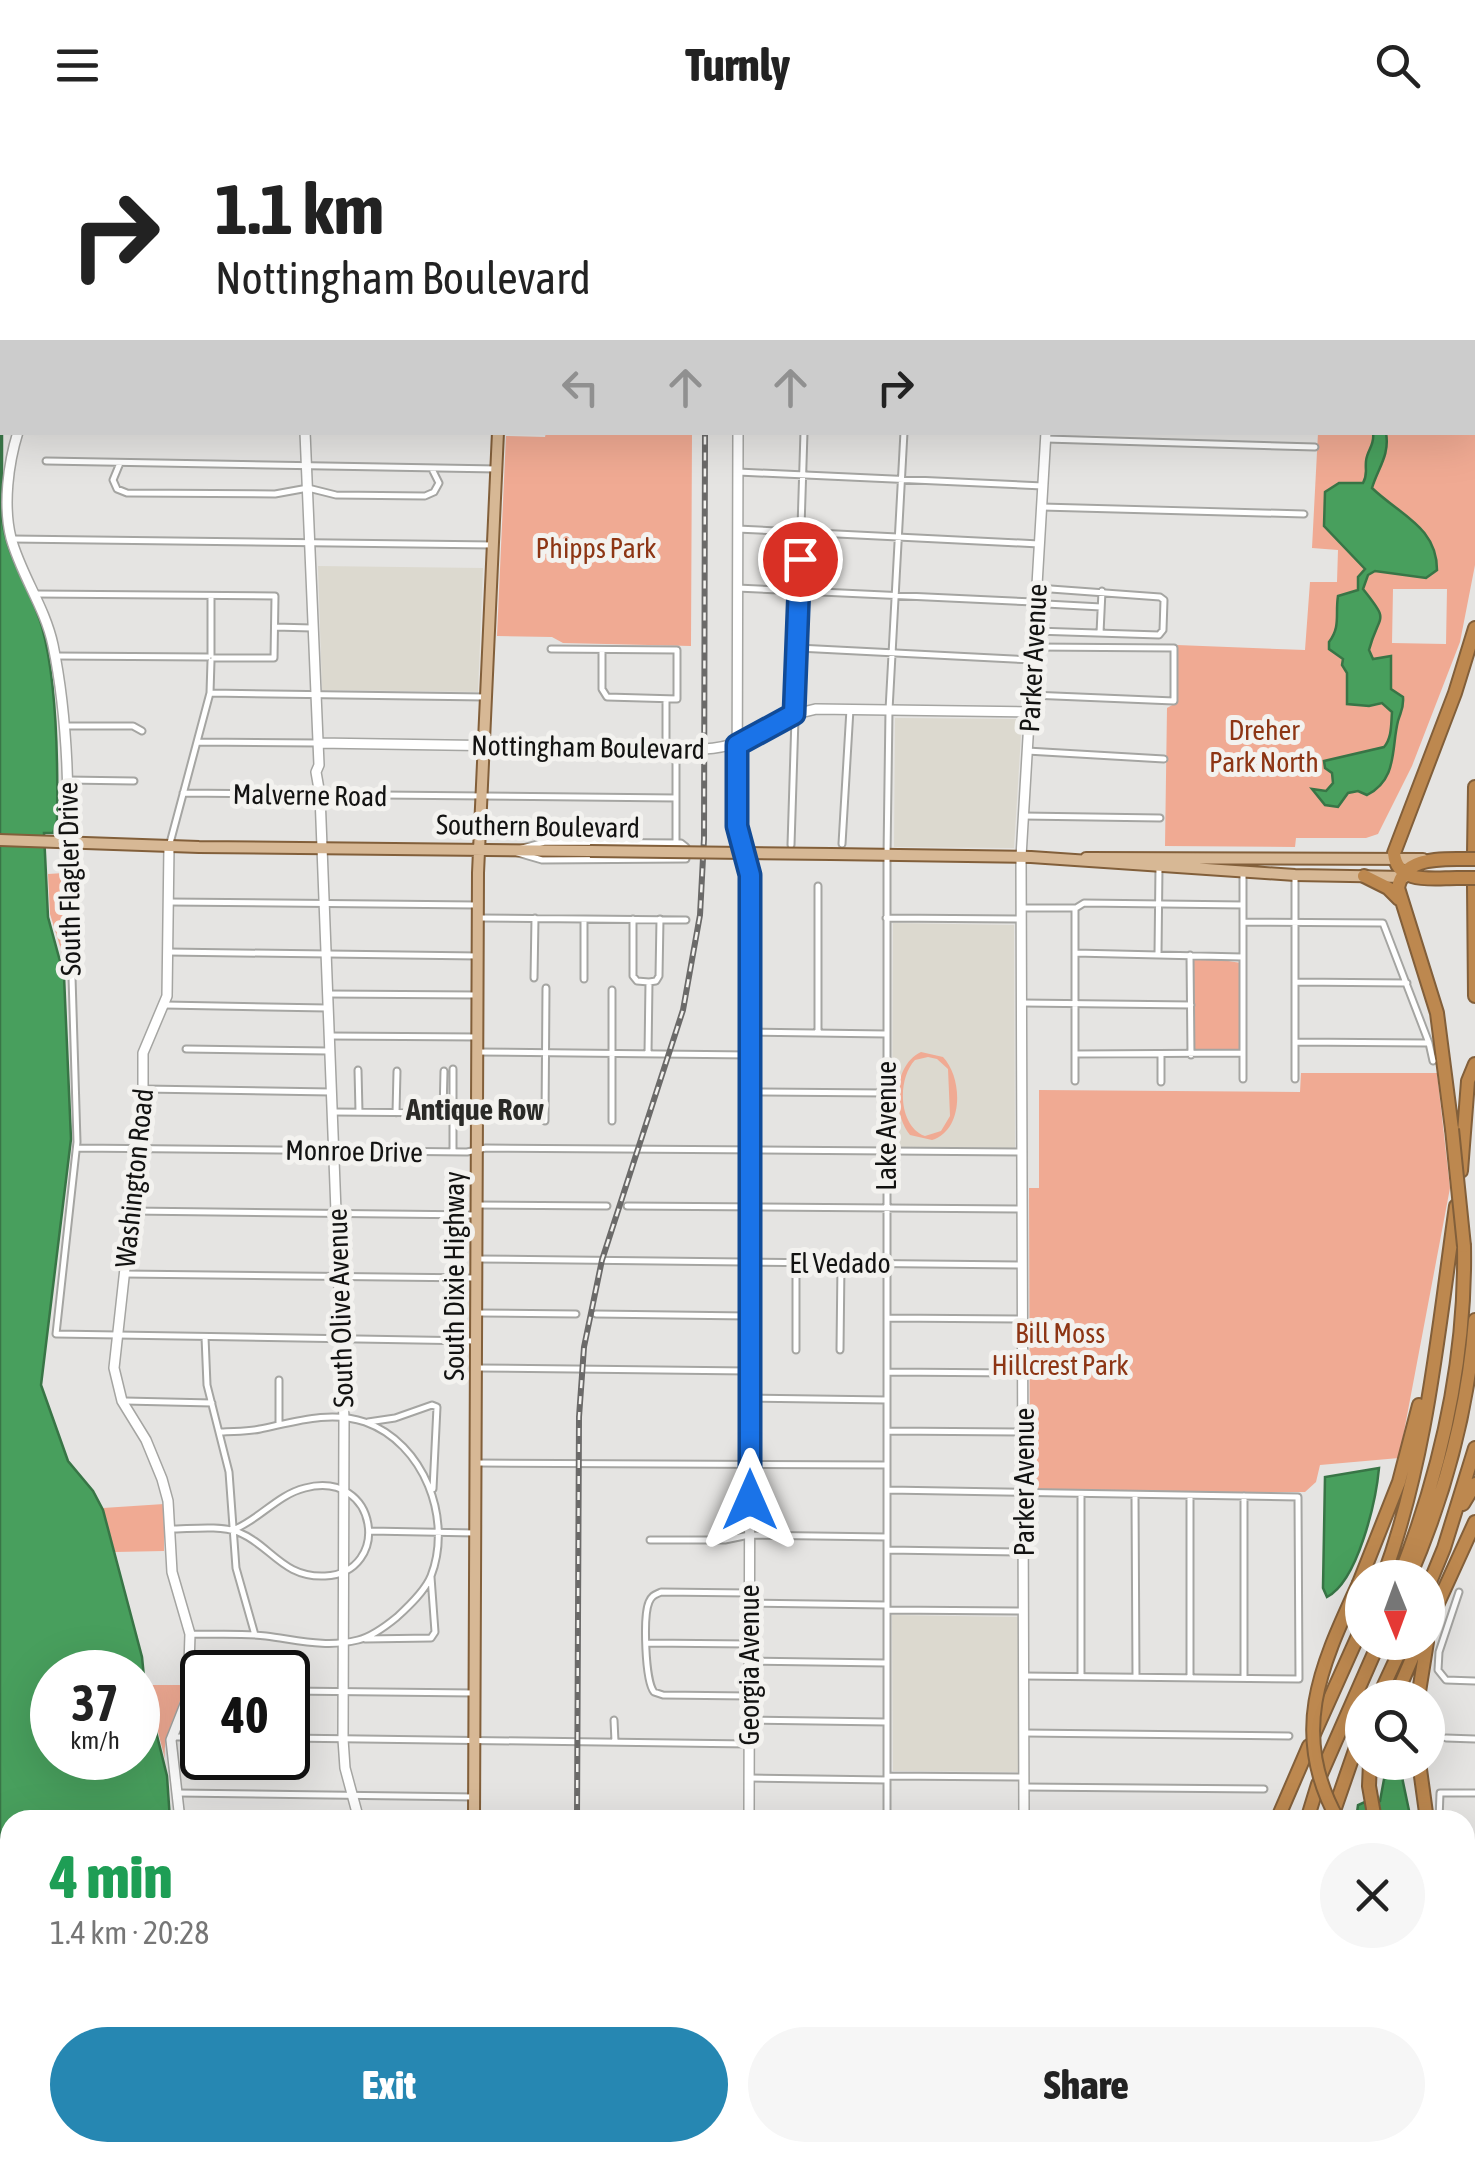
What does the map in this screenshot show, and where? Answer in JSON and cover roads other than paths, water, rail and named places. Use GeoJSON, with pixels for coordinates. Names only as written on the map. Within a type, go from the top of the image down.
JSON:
{"type":"FeatureCollection","features":[{"type":"Feature","properties":{"kind":"highway"},"geometry":{"type":"LineString","coordinates":[[1406,876],[1394,859],[1395,847],[1475,628]]}},
{"type":"Feature","properties":{"kind":"highway"},"geometry":{"type":"LineString","coordinates":[[1474,856],[1475,787]]}},
{"type":"Feature","properties":{"kind":"highway","name":"Southern Boulevard"},"geometry":{"type":"LineString","coordinates":[[1432,859],[1474,856]]}},
{"type":"Feature","properties":{"kind":"highway"},"geometry":{"type":"LineString","coordinates":[[1405,1560],[1449,1414],[1462,1316],[1464,1246],[1437,1013],[1398,888],[1406,876],[1432,859]]}},
{"type":"Feature","properties":{"kind":"highway"},"geometry":{"type":"LineString","coordinates":[[1364,876],[1390,889],[1402,902]]}},
{"type":"Feature","properties":{"kind":"highway","name":"Southern Boulevard"},"geometry":{"type":"LineString","coordinates":[[1406,876],[1475,882]]}},
{"type":"Feature","properties":{"kind":"highway"},"geometry":{"type":"LineString","coordinates":[[1475,882],[1475,996]]}},
{"type":"Feature","properties":{"kind":"highway"},"geometry":{"type":"LineString","coordinates":[[1461,1171],[1468,1082],[1475,1064]]}},
{"type":"Feature","properties":{"kind":"highway"},"geometry":{"type":"LineString","coordinates":[[1388,1560],[1413,1478],[1456,1206]]}},
{"type":"Feature","properties":{"kind":"highway"},"geometry":{"type":"LineString","coordinates":[[1416,1560],[1452,1455],[1475,1320]]}},
{"type":"Feature","properties":{"kind":"highway"},"geometry":{"type":"LineString","coordinates":[[1332,1810],[1315,1754],[1313,1706],[1322,1666],[1360,1583],[1399,1482],[1439,1325]]}},
{"type":"Feature","properties":{"kind":"highway"},"geometry":{"type":"LineString","coordinates":[[1438,1560],[1475,1448]]}},
{"type":"Feature","properties":{"kind":"highway"},"geometry":{"type":"LineString","coordinates":[[1455,1514],[1475,1484]]}},
{"type":"Feature","properties":{"kind":"highway"},"geometry":{"type":"LineString","coordinates":[[1445,1605],[1475,1522]]}},
{"type":"Feature","properties":{"kind":"highway"},"geometry":{"type":"LineString","coordinates":[[1445,1600],[1453,1589]]}},
{"type":"Feature","properties":{"kind":"highway"},"geometry":{"type":"LineString","coordinates":[[1281,1810],[1348,1660]]}},
{"type":"Feature","properties":{"kind":"highway"},"geometry":{"type":"LineString","coordinates":[[1310,1810],[1370,1660]]}},
{"type":"Feature","properties":{"kind":"highway"},"geometry":{"type":"LineString","coordinates":[[1336,1810],[1346,1780]]}},
{"type":"Feature","properties":{"kind":"highway"},"geometry":{"type":"LineString","coordinates":[[1369,1780],[1373,1810]]}},
{"type":"Feature","properties":{"kind":"highway"},"geometry":{"type":"LineString","coordinates":[[1421,1780],[1425,1810]]}},
{"type":"Feature","properties":{"kind":"main road","name":"South Dixie Highway"},"geometry":{"type":"LineString","coordinates":[[474,1810],[478,850],[498,435]]}},
{"type":"Feature","properties":{"kind":"main road","name":"Southern Boulevard"},"geometry":{"type":"LineString","coordinates":[[0,840],[170,846],[1021,857],[1295,875],[1406,876]]}},
{"type":"Feature","properties":{"kind":"main road","name":"Southern Boulevard"},"geometry":{"type":"LineString","coordinates":[[1075,860],[1099,855],[1432,859]]}},
{"type":"Feature","properties":{"kind":"main road"},"geometry":{"type":"LineString","coordinates":[[1159,864],[1184,856]]}},
{"type":"Feature","properties":{"kind":"main road"},"geometry":{"type":"LineString","coordinates":[[1243,870],[1265,856]]}},
{"type":"Feature","properties":{"kind":"main road"},"geometry":{"type":"LineString","coordinates":[[1218,868],[1238,865],[1243,857]]}},
{"type":"Feature","properties":{"kind":"street","name":"South Flagler Drive"},"geometry":{"type":"LineString","coordinates":[[17,435],[10,469],[12,539],[36,594],[55,656],[67,780],[77,1148],[56,1334],[117,1336]]}},
{"type":"Feature","properties":{"kind":"street","name":"South Olive Avenue"},"geometry":{"type":"LineString","coordinates":[[305,435],[322,772],[342,1339],[342,1739],[356,1810]]}},
{"type":"Feature","properties":{"kind":"street","name":"Georgia Avenue"},"geometry":{"type":"LineString","coordinates":[[738,435],[737,826],[750,875],[749,1810]]}},
{"type":"Feature","properties":{"kind":"street"},"geometry":{"type":"LineString","coordinates":[[791,845],[804,435]]}},
{"type":"Feature","properties":{"kind":"street","name":"Lake Avenue"},"geometry":{"type":"LineString","coordinates":[[887,1810],[886,918],[889,710],[904,435]]}},
{"type":"Feature","properties":{"kind":"street"},"geometry":{"type":"LineString","coordinates":[[1046,436],[1315,447]]}},
{"type":"Feature","properties":{"kind":"street","name":"Parker Avenue"},"geometry":{"type":"LineString","coordinates":[[1024,1810],[1021,857],[1035,631],[1041,604],[1037,588],[1046,436]]}},
{"type":"Feature","properties":{"kind":"street"},"geometry":{"type":"LineString","coordinates":[[46,461],[496,469]]}},
{"type":"Feature","properties":{"kind":"street"},"geometry":{"type":"LineString","coordinates":[[120,463],[113,480],[118,489],[127,493],[274,494],[308,488],[336,495],[428,496],[439,483],[437,473],[430,467]]}},
{"type":"Feature","properties":{"kind":"street"},"geometry":{"type":"LineString","coordinates":[[738,472],[1043,486]]}},
{"type":"Feature","properties":{"kind":"street"},"geometry":{"type":"LineString","coordinates":[[1042,507],[1304,514]]}},
{"type":"Feature","properties":{"kind":"street"},"geometry":{"type":"LineString","coordinates":[[738,529],[1040,544]]}},
{"type":"Feature","properties":{"kind":"street"},"geometry":{"type":"LineString","coordinates":[[12,539],[493,545]]}},
{"type":"Feature","properties":{"kind":"street"},"geometry":{"type":"LineString","coordinates":[[737,588],[1102,607]]}},
{"type":"Feature","properties":{"kind":"street"},"geometry":{"type":"LineString","coordinates":[[1035,631],[1159,634],[1163,630],[1164,600],[1160,597],[1037,588]]}},
{"type":"Feature","properties":{"kind":"street"},"geometry":{"type":"LineString","coordinates":[[1100,633],[1102,590]]}},
{"type":"Feature","properties":{"kind":"street"},"geometry":{"type":"LineString","coordinates":[[36,594],[275,596],[274,658],[55,656]]}},
{"type":"Feature","properties":{"kind":"street","name":"Washington Road"},"geometry":{"type":"LineString","coordinates":[[190,1650],[190,1634],[172,1572],[168,1500],[158,1465],[122,1402],[114,1368],[144,1089],[144,1046],[166,1004],[170,846],[210,693],[211,596]]}},
{"type":"Feature","properties":{"kind":"street"},"geometry":{"type":"LineString","coordinates":[[275,627],[313,628]]}},
{"type":"Feature","properties":{"kind":"street"},"geometry":{"type":"LineString","coordinates":[[1031,694],[1174,701],[1174,648],[1034,646]]}},
{"type":"Feature","properties":{"kind":"street"},"geometry":{"type":"LineString","coordinates":[[798,648],[1033,660]]}},
{"type":"Feature","properties":{"kind":"street"},"geometry":{"type":"LineString","coordinates":[[552,650],[602,650],[677,650],[677,700],[607,697],[602,689],[602,650]]}},
{"type":"Feature","properties":{"kind":"street"},"geometry":{"type":"LineString","coordinates":[[210,693],[485,697]]}},
{"type":"Feature","properties":{"kind":"street"},"geometry":{"type":"LineString","coordinates":[[666,700],[676,798],[676,843]]}},
{"type":"Feature","properties":{"kind":"street"},"geometry":{"type":"LineString","coordinates":[[842,844],[850,709]]}},
{"type":"Feature","properties":{"kind":"street","name":"Nottingham Boulevard"},"geometry":{"type":"LineString","coordinates":[[197,742],[671,748],[737,745],[794,714],[816,710],[1030,712]]}},
{"type":"Feature","properties":{"kind":"street"},"geometry":{"type":"LineString","coordinates":[[62,726],[133,726],[142,731]]}},
{"type":"Feature","properties":{"kind":"street"},"geometry":{"type":"LineString","coordinates":[[1027,751],[1164,759]]}},
{"type":"Feature","properties":{"kind":"street"},"geometry":{"type":"LineString","coordinates":[[67,780],[134,781]]}},
{"type":"Feature","properties":{"kind":"street","name":"Malverne Road"},"geometry":{"type":"LineString","coordinates":[[183,793],[676,798]]}},
{"type":"Feature","properties":{"kind":"street"},"geometry":{"type":"LineString","coordinates":[[1023,816],[1160,818]]}},
{"type":"Feature","properties":{"kind":"street"},"geometry":{"type":"LineString","coordinates":[[546,842],[686,846],[684,860],[542,860],[511,851],[546,842]]}},
{"type":"Feature","properties":{"kind":"street"},"geometry":{"type":"LineString","coordinates":[[1158,954],[1159,864]]}},
{"type":"Feature","properties":{"kind":"street"},"geometry":{"type":"LineString","coordinates":[[1243,870],[1243,1080]]}},
{"type":"Feature","properties":{"kind":"street"},"geometry":{"type":"LineString","coordinates":[[1295,875],[1296,1079]]}},
{"type":"Feature","properties":{"kind":"street"},"geometry":{"type":"LineString","coordinates":[[818,886],[818,1033]]}},
{"type":"Feature","properties":{"kind":"street"},"geometry":{"type":"LineString","coordinates":[[168,902],[324,904],[478,911],[534,918],[686,920]]}},
{"type":"Feature","properties":{"kind":"street"},"geometry":{"type":"LineString","coordinates":[[1022,908],[1076,908],[1084,903],[1243,905]]}},
{"type":"Feature","properties":{"kind":"street"},"geometry":{"type":"LineString","coordinates":[[1076,908],[1076,1081]]}},
{"type":"Feature","properties":{"kind":"street"},"geometry":{"type":"LineString","coordinates":[[534,918],[534,978]]}},
{"type":"Feature","properties":{"kind":"street"},"geometry":{"type":"LineString","coordinates":[[584,918],[584,979]]}},
{"type":"Feature","properties":{"kind":"street"},"geometry":{"type":"LineString","coordinates":[[886,918],[1022,919]]}},
{"type":"Feature","properties":{"kind":"street"},"geometry":{"type":"LineString","coordinates":[[633,919],[633,976],[637,981],[648,982],[656,982],[660,976],[660,920]]}},
{"type":"Feature","properties":{"kind":"street"},"geometry":{"type":"LineString","coordinates":[[1243,922],[1383,923],[1433,1061]]}},
{"type":"Feature","properties":{"kind":"street"},"geometry":{"type":"LineString","coordinates":[[168,952],[478,956]]}},
{"type":"Feature","properties":{"kind":"street"},"geometry":{"type":"LineString","coordinates":[[1075,953],[1243,957]]}},
{"type":"Feature","properties":{"kind":"street"},"geometry":{"type":"LineString","coordinates":[[1190,954],[1191,1055]]}},
{"type":"Feature","properties":{"kind":"street"},"geometry":{"type":"LineString","coordinates":[[648,982],[648,1054]]}},
{"type":"Feature","properties":{"kind":"street"},"geometry":{"type":"LineString","coordinates":[[1295,982],[1407,983]]}},
{"type":"Feature","properties":{"kind":"street"},"geometry":{"type":"LineString","coordinates":[[545,1121],[546,988]]}},
{"type":"Feature","properties":{"kind":"street"},"geometry":{"type":"LineString","coordinates":[[612,990],[612,1122]]}},
{"type":"Feature","properties":{"kind":"street"},"geometry":{"type":"LineString","coordinates":[[328,994],[478,995]]}},
{"type":"Feature","properties":{"kind":"street"},"geometry":{"type":"LineString","coordinates":[[1022,1003],[1190,1005]]}},
{"type":"Feature","properties":{"kind":"street"},"geometry":{"type":"LineString","coordinates":[[166,1004],[328,1008]]}},
{"type":"Feature","properties":{"kind":"street"},"geometry":{"type":"LineString","coordinates":[[750,1032],[886,1034]]}},
{"type":"Feature","properties":{"kind":"street"},"geometry":{"type":"LineString","coordinates":[[330,1036],[477,1037]]}},
{"type":"Feature","properties":{"kind":"street"},"geometry":{"type":"LineString","coordinates":[[1295,1042],[1429,1043]]}},
{"type":"Feature","properties":{"kind":"street"},"geometry":{"type":"LineString","coordinates":[[186,1049],[330,1051]]}},
{"type":"Feature","properties":{"kind":"street"},"geometry":{"type":"LineString","coordinates":[[477,1052],[750,1055]]}},
{"type":"Feature","properties":{"kind":"street"},"geometry":{"type":"LineString","coordinates":[[1075,1054],[1243,1053]]}},
{"type":"Feature","properties":{"kind":"street"},"geometry":{"type":"LineString","coordinates":[[1161,1055],[1161,1082]]}},
{"type":"Feature","properties":{"kind":"street"},"geometry":{"type":"LineString","coordinates":[[358,1070],[359,1112]]}},
{"type":"Feature","properties":{"kind":"street"},"geometry":{"type":"LineString","coordinates":[[453,1152],[454,1070]]}},
{"type":"Feature","properties":{"kind":"street"},"geometry":{"type":"LineString","coordinates":[[396,1113],[397,1071]]}},
{"type":"Feature","properties":{"kind":"street"},"geometry":{"type":"LineString","coordinates":[[444,1071],[444,1114]]}},
{"type":"Feature","properties":{"kind":"street"},"geometry":{"type":"LineString","coordinates":[[144,1089],[332,1092]]}},
{"type":"Feature","properties":{"kind":"street"},"geometry":{"type":"LineString","coordinates":[[750,1092],[886,1093]]}},
{"type":"Feature","properties":{"kind":"street"},"geometry":{"type":"LineString","coordinates":[[332,1112],[452,1114]]}},
{"type":"Feature","properties":{"kind":"street","name":"Monroe Drive"},"geometry":{"type":"LineString","coordinates":[[77,1148],[1023,1152]]}},
{"type":"Feature","properties":{"kind":"street"},"geometry":{"type":"LineString","coordinates":[[132,1211],[336,1214],[608,1206]]}},
{"type":"Feature","properties":{"kind":"street"},"geometry":{"type":"LineString","coordinates":[[627,1206],[1023,1210]]}},
{"type":"Feature","properties":{"kind":"street","name":"El Vedado"},"geometry":{"type":"LineString","coordinates":[[476,1259],[1023,1265]]}},
{"type":"Feature","properties":{"kind":"street"},"geometry":{"type":"LineString","coordinates":[[796,1262],[796,1350]]}},
{"type":"Feature","properties":{"kind":"street"},"geometry":{"type":"LineString","coordinates":[[840,1262],[840,1350]]}},
{"type":"Feature","properties":{"kind":"street"},"geometry":{"type":"LineString","coordinates":[[124,1274],[476,1278]]}},
{"type":"Feature","properties":{"kind":"street"},"geometry":{"type":"LineString","coordinates":[[476,1313],[576,1314]]}},
{"type":"Feature","properties":{"kind":"street"},"geometry":{"type":"LineString","coordinates":[[596,1314],[750,1316]]}},
{"type":"Feature","properties":{"kind":"street"},"geometry":{"type":"LineString","coordinates":[[886,1318],[1023,1319]]}},
{"type":"Feature","properties":{"kind":"street"},"geometry":{"type":"LineString","coordinates":[[117,1336],[476,1340]]}},
{"type":"Feature","properties":{"kind":"street"},"geometry":{"type":"LineString","coordinates":[[206,1337],[206,1375],[230,1472],[233,1551],[239,1586],[255,1635]]}},
{"type":"Feature","properties":{"kind":"street"},"geometry":{"type":"LineString","coordinates":[[476,1368],[750,1371]]}},
{"type":"Feature","properties":{"kind":"street"},"geometry":{"type":"LineString","coordinates":[[886,1372],[1023,1374]]}},
{"type":"Feature","properties":{"kind":"street"},"geometry":{"type":"LineString","coordinates":[[279,1380],[279,1424]]}},
{"type":"Feature","properties":{"kind":"street"},"geometry":{"type":"LineString","coordinates":[[750,1398],[886,1400]]}},
{"type":"Feature","properties":{"kind":"street"},"geometry":{"type":"LineString","coordinates":[[122,1402],[212,1402]]}},
{"type":"Feature","properties":{"kind":"street"},"geometry":{"type":"LineString","coordinates":[[190,1634],[255,1635],[306,1643],[432,1638],[436,1632],[431,1576],[438,1532],[433,1491],[437,1407],[365,1422],[318,1417],[222,1432]]}},
{"type":"Feature","properties":{"kind":"street"},"geometry":{"type":"LineString","coordinates":[[365,1422],[401,1447],[433,1491]]}},
{"type":"Feature","properties":{"kind":"street"},"geometry":{"type":"LineString","coordinates":[[886,1431],[1024,1432]]}},
{"type":"Feature","properties":{"kind":"street"},"geometry":{"type":"LineString","coordinates":[[475,1463],[886,1465]]}},
{"type":"Feature","properties":{"kind":"street"},"geometry":{"type":"LineString","coordinates":[[170,1529],[234,1530],[253,1540],[274,1559],[314,1576],[343,1572],[363,1554],[370,1531],[362,1505],[344,1490],[319,1486],[292,1492],[234,1530]]}},
{"type":"Feature","properties":{"kind":"street"},"geometry":{"type":"LineString","coordinates":[[886,1490],[1298,1497],[1298,1679],[1024,1676]]}},
{"type":"Feature","properties":{"kind":"street"},"geometry":{"type":"LineString","coordinates":[[1081,1495],[1082,1676]]}},
{"type":"Feature","properties":{"kind":"street"},"geometry":{"type":"LineString","coordinates":[[1136,1495],[1136,1677]]}},
{"type":"Feature","properties":{"kind":"street"},"geometry":{"type":"LineString","coordinates":[[1190,1496],[1190,1678]]}},
{"type":"Feature","properties":{"kind":"street"},"geometry":{"type":"LineString","coordinates":[[1244,1496],[1244,1678]]}},
{"type":"Feature","properties":{"kind":"street"},"geometry":{"type":"LineString","coordinates":[[370,1531],[475,1532]]}},
{"type":"Feature","properties":{"kind":"street"},"geometry":{"type":"LineString","coordinates":[[650,1540],[886,1537]]}},
{"type":"Feature","properties":{"kind":"street"},"geometry":{"type":"LineString","coordinates":[[886,1550],[1024,1552]]}},
{"type":"Feature","properties":{"kind":"street"},"geometry":{"type":"LineString","coordinates":[[362,1639],[401,1614],[431,1576]]}},
{"type":"Feature","properties":{"kind":"street"},"geometry":{"type":"LineString","coordinates":[[1453,1589],[1438,1670],[1446,1680],[1475,1681]]}},
{"type":"Feature","properties":{"kind":"street"},"geometry":{"type":"LineString","coordinates":[[749,1696],[663,1695],[652,1690],[648,1681],[648,1604],[655,1594],[1024,1612]]}},
{"type":"Feature","properties":{"kind":"street"},"geometry":{"type":"LineString","coordinates":[[647,1643],[749,1644]]}},
{"type":"Feature","properties":{"kind":"street"},"geometry":{"type":"LineString","coordinates":[[749,1662],[886,1663]]}},
{"type":"Feature","properties":{"kind":"street"},"geometry":{"type":"LineString","coordinates":[[310,1691],[475,1693]]}},
{"type":"Feature","properties":{"kind":"street"},"geometry":{"type":"LineString","coordinates":[[179,1810],[172,1736],[180,1714]]}},
{"type":"Feature","properties":{"kind":"street"},"geometry":{"type":"LineString","coordinates":[[614,1720],[615,1742]]}},
{"type":"Feature","properties":{"kind":"street"},"geometry":{"type":"LineString","coordinates":[[749,1720],[887,1722]]}},
{"type":"Feature","properties":{"kind":"street"},"geometry":{"type":"LineString","coordinates":[[1024,1733],[1289,1736]]}},
{"type":"Feature","properties":{"kind":"street"},"geometry":{"type":"LineString","coordinates":[[172,1736],[180,1736]]}},
{"type":"Feature","properties":{"kind":"street"},"geometry":{"type":"LineString","coordinates":[[310,1738],[749,1744]]}},
{"type":"Feature","properties":{"kind":"street"},"geometry":{"type":"LineString","coordinates":[[1446,1738],[1475,1738]]}},
{"type":"Feature","properties":{"kind":"street"},"geometry":{"type":"LineString","coordinates":[[749,1778],[887,1778],[1264,1790]]}},
{"type":"Feature","properties":{"kind":"street"},"geometry":{"type":"LineString","coordinates":[[1440,1810],[1440,1792],[1475,1792]]}},
{"type":"Feature","properties":{"kind":"street"},"geometry":{"type":"LineString","coordinates":[[178,1793],[474,1797]]}},
{"type":"Feature","properties":{"kind":"railway"},"geometry":{"type":"LineString","coordinates":[[577,1810],[579,1417],[584,1347],[602,1260],[683,1010],[700,915],[704,839],[705,435]]}},
{"type":"Feature","properties":{"kind":"district","name":"Antique Row"},"geometry":{"type":"Point","coordinates":[475,1110]}},
{"type":"Feature","properties":{"kind":"park label","name":"Phipps Park"},"geometry":{"type":"Point","coordinates":[596,548]}},
{"type":"Feature","properties":{"kind":"park label","name":"Dreher Park North"},"geometry":{"type":"Point","coordinates":[1264,746]}},
{"type":"Feature","properties":{"kind":"park label","name":"Bill Moss Hillcrest Park"},"geometry":{"type":"Point","coordinates":[1060,1349]}}]}
